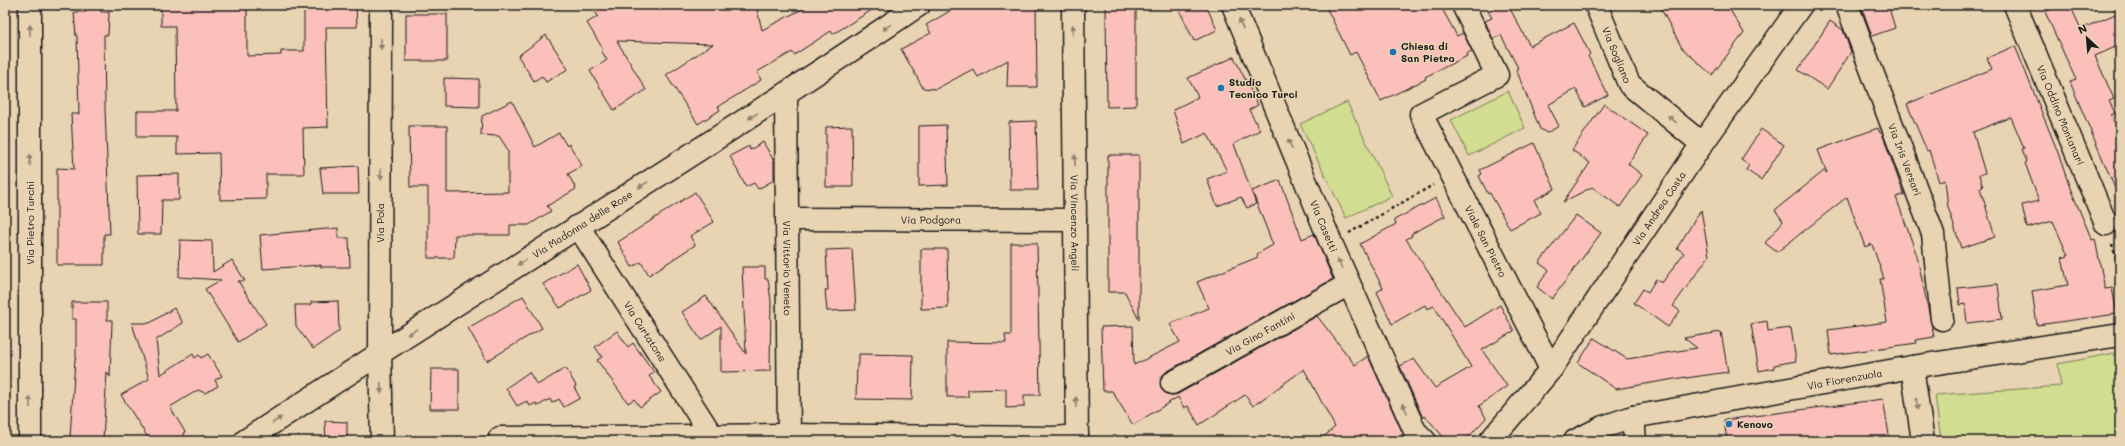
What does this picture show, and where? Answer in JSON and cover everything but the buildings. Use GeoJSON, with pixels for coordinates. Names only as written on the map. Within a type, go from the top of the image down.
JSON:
{"type":"FeatureCollection","features":[{"type":"Feature","properties":{"kind":"street","name":"Via Pietro Turchi"},"geometry":{"type":"LineString","coordinates":[[30,5],[30,441]]}},
{"type":"Feature","properties":{"kind":"street","name":"Via Pola"},"geometry":{"type":"LineString","coordinates":[[381,5],[380,352],[382,441]]}},
{"type":"Feature","properties":{"kind":"street","name":"Via Madonna delle Rose"},"geometry":{"type":"LineString","coordinates":[[245,441],[380,352],[786,95],[919,5]]}},
{"type":"Feature","properties":{"kind":"street","name":"Via Vincenzo Angeli"},"geometry":{"type":"LineString","coordinates":[[1073,5],[1076,439]]}},
{"type":"Feature","properties":{"kind":"street","name":"Via Casetti"},"geometry":{"type":"LineString","coordinates":[[1233,5],[1349,284],[1415,431],[1425,441]]}},
{"type":"Feature","properties":{"kind":"street","name":"Viale San Pietro"},"geometry":{"type":"LineString","coordinates":[[1463,5],[1497,75],[1421,114],[1551,369]]}},
{"type":"Feature","properties":{"kind":"street","name":"Via Sogliano"},"geometry":{"type":"LineString","coordinates":[[1596,5],[1630,84],[1702,144]]}},
{"type":"Feature","properties":{"kind":"street","name":"Via Andrea Costa"},"geometry":{"type":"LineString","coordinates":[[1490,441],[1517,411],[1551,369],[1702,144],[1800,5]]}},
{"type":"Feature","properties":{"kind":"street","name":"Via Iris Versari"},"geometry":{"type":"LineString","coordinates":[[1847,5],[1933,234],[1942,319]]}},
{"type":"Feature","properties":{"kind":"street","name":"Via Oddino Montanari"},"geometry":{"type":"LineString","coordinates":[[2016,5],[2106,224]]}},
{"type":"Feature","properties":{"kind":"street","name":"Via Vittorio Veneto"},"geometry":{"type":"LineString","coordinates":[[786,95],[789,438]]}},
{"type":"Feature","properties":{"kind":"street","name":"Via Podgora"},"geometry":{"type":"LineString","coordinates":[[787,219],[1075,220]]}},
{"type":"Feature","properties":{"kind":"street","name":"Via Curtatone"},"geometry":{"type":"LineString","coordinates":[[578,226],[712,436]]}},
{"type":"Feature","properties":{"kind":"street","name":"Via Gino Fantini"},"geometry":{"type":"LineString","coordinates":[[1172,383],[1349,284]]}},
{"type":"Feature","properties":{"kind":"street","name":"Via Fiorenzuola"},"geometry":{"type":"LineString","coordinates":[[1574,441],[1603,427],[1634,417],[1912,368],[2120,335]]}},
{"type":"Feature","properties":{"kind":"street"},"geometry":{"type":"LineString","coordinates":[[1912,368],[1923,441]]}},
{"type":"Feature","properties":{"kind":"street","name":"Via Andrea Costa"},"geometry":{"type":"LineString","coordinates":[[1501,441],[1517,411]]}},
{"type":"Feature","properties":{"kind":"street"},"geometry":{"type":"LineString","coordinates":[[1634,417],[1635,441]]}},
{"type":"Feature","properties":{"kind":"street"},"geometry":{"type":"LineString","coordinates":[[500,438],[712,436],[789,438],[1076,439]]}},
{"type":"Feature","properties":{"kind":"path"},"geometry":{"type":"LineString","coordinates":[[1331,243],[1452,174]]}},
{"type":"Feature","properties":{"kind":"path"},"geometry":{"type":"LineString","coordinates":[[2106,224],[2120,271]]}},
{"type":"Feature","properties":{"kind":"green space"},"geometry":{"type":"Polygon","coordinates":[[[1508,91],[1525,128],[1469,156],[1451,120],[1508,91]]]}},
{"type":"Feature","properties":{"kind":"green space"},"geometry":{"type":"Polygon","coordinates":[[[1347,102],[1392,196],[1346,218],[1300,124],[1347,102]]]}},
{"type":"Feature","properties":{"kind":"green space"},"geometry":{"type":"Polygon","coordinates":[[[2120,352],[2120,441],[1941,441],[1935,395],[2061,386],[2058,364],[2120,352]]]}},
{"type":"Feature","properties":{"kind":"place","name":"Chiesa di San Pietro"},"geometry":{"type":"Point","coordinates":[1393,52]}},
{"type":"Feature","properties":{"kind":"place","name":"Studio Tecnico Turci"},"geometry":{"type":"Point","coordinates":[1221,88]}},
{"type":"Feature","properties":{"kind":"place","name":"Kenovo"},"geometry":{"type":"Point","coordinates":[1729,424]}}]}
